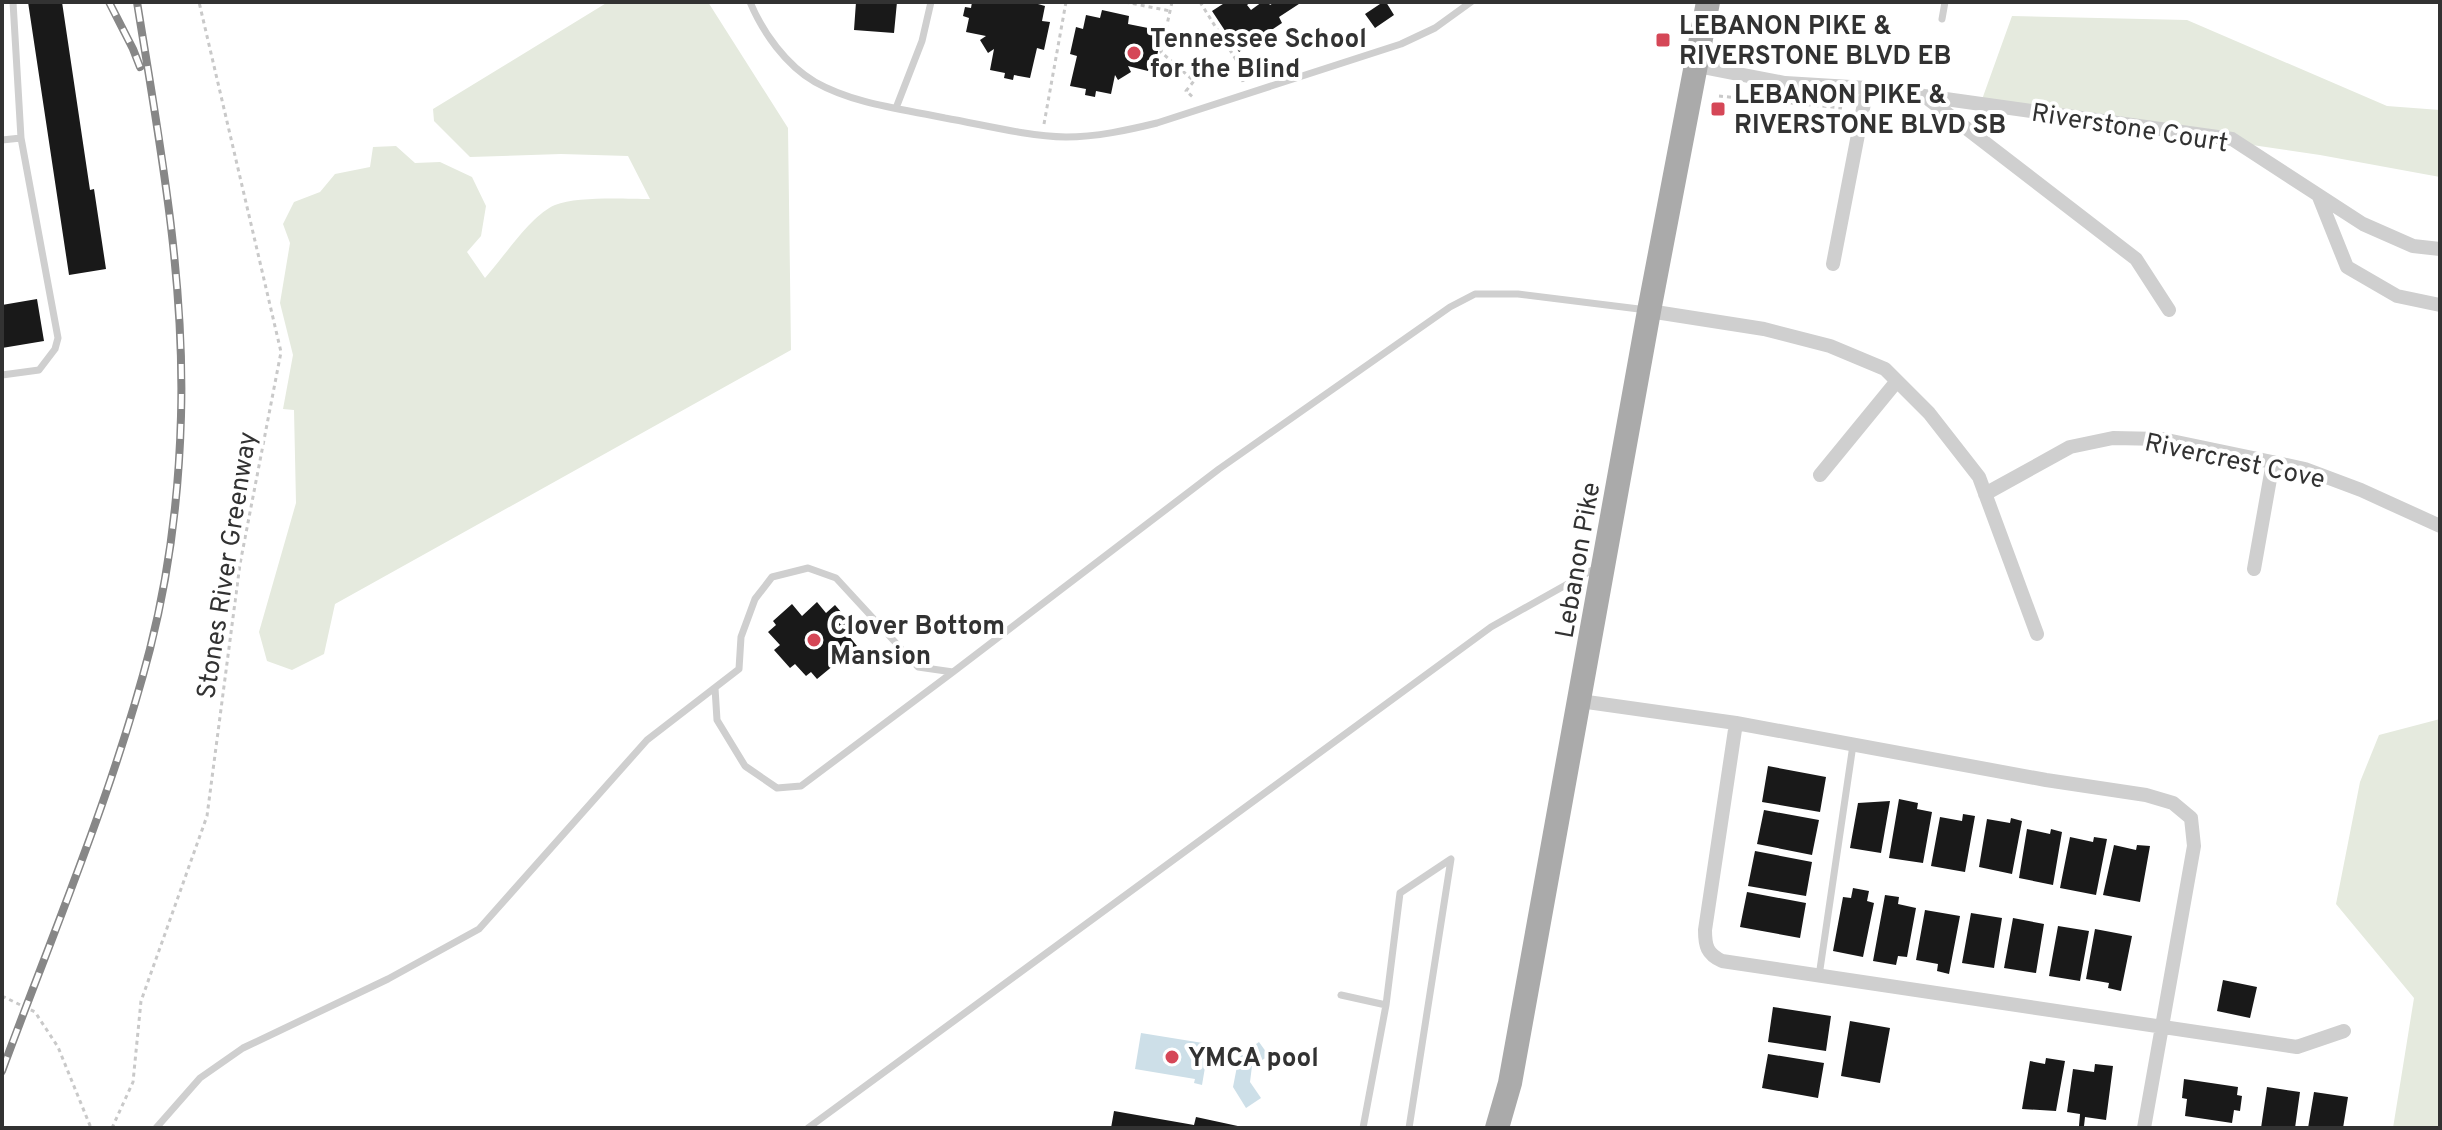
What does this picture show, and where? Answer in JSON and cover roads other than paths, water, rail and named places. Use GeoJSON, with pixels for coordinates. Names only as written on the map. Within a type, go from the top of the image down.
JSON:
{"type":"FeatureCollection","features":[{"type":"Feature","properties":{"kind":"main road","name":"Lebanon Pike"},"geometry":{"type":"LineString","coordinates":[[1497,1128],[1510,1083],[1708,2]]}},
{"type":"Feature","properties":{"kind":"street","name":"Riverstone Court"},"geometry":{"type":"LineString","coordinates":[[1697,66],[1785,83],[1867,88],[2232,139],[2363,224],[2413,246],[2440,249]]}},
{"type":"Feature","properties":{"kind":"street"},"geometry":{"type":"LineString","coordinates":[[1833,264],[1867,88]]}},
{"type":"Feature","properties":{"kind":"street","name":"Riverstone Court"},"geometry":{"type":"LineString","coordinates":[[1926,97],[2136,259],[2169,310]]}},
{"type":"Feature","properties":{"kind":"street"},"geometry":{"type":"LineString","coordinates":[[2319,197],[2347,267],[2397,296],[2440,305]]}},
{"type":"Feature","properties":{"kind":"street"},"geometry":{"type":"LineString","coordinates":[[1649,311],[1764,329],[1830,346],[1885,369],[1929,413],[1979,477],[2037,634]]}},
{"type":"Feature","properties":{"kind":"street"},"geometry":{"type":"LineString","coordinates":[[1820,475],[1897,381]]}},
{"type":"Feature","properties":{"kind":"street","name":"Rivercrest Cove"},"geometry":{"type":"LineString","coordinates":[[1985,494],[2070,447],[2113,438],[2162,439],[2305,469],[2361,490],[2440,526]]}},
{"type":"Feature","properties":{"kind":"street"},"geometry":{"type":"LineString","coordinates":[[2254,569],[2273,462]]}},
{"type":"Feature","properties":{"kind":"street"},"geometry":{"type":"LineString","coordinates":[[1580,701],[1736,723],[2146,795],[2173,803],[2191,818],[2194,846],[2144,1128]]}},
{"type":"Feature","properties":{"kind":"street"},"geometry":{"type":"LineString","coordinates":[[1736,723],[1705,944],[1711,955],[1722,961],[2297,1047],[2344,1031]]}},
{"type":"Feature","properties":{"kind":"lane"},"geometry":{"type":"LineString","coordinates":[[2,375],[39,370],[55,349],[58,338],[21,138],[13,2]]}},
{"type":"Feature","properties":{"kind":"lane"},"geometry":{"type":"LineString","coordinates":[[750,2],[775,45],[813,81],[850,97],[1042,135],[1068,137],[1120,132],[1401,44],[1435,28],[1471,2]]}},
{"type":"Feature","properties":{"kind":"lane"},"geometry":{"type":"LineString","coordinates":[[896,108],[922,41],[931,2]]}},
{"type":"Feature","properties":{"kind":"lane"},"geometry":{"type":"LineString","coordinates":[[1942,19],[1945,2]]}},
{"type":"Feature","properties":{"kind":"lane"},"geometry":{"type":"LineString","coordinates":[[2,140],[21,138]]}},
{"type":"Feature","properties":{"kind":"lane"},"geometry":{"type":"LineString","coordinates":[[715,688],[717,720],[745,766],[777,788],[801,786],[1219,469],[1450,307],[1475,294],[1518,294],[1649,311]]}},
{"type":"Feature","properties":{"kind":"lane"},"geometry":{"type":"LineString","coordinates":[[808,1128],[1491,627],[1605,563]]}},
{"type":"Feature","properties":{"kind":"lane"},"geometry":{"type":"LineString","coordinates":[[156,1128],[200,1078],[243,1048],[388,979],[479,929],[647,740],[739,669],[741,637],[755,599],[772,577],[808,568],[836,578],[918,667],[953,672]]}},
{"type":"Feature","properties":{"kind":"lane"},"geometry":{"type":"LineString","coordinates":[[1819,976],[1853,745]]}},
{"type":"Feature","properties":{"kind":"lane"},"geometry":{"type":"LineString","coordinates":[[1363,1128],[1386,1005],[1400,893],[1451,859],[1409,1128]]}},
{"type":"Feature","properties":{"kind":"lane"},"geometry":{"type":"LineString","coordinates":[[1341,995],[1386,1005]]}},
{"type":"Feature","properties":{"kind":"railway"},"geometry":{"type":"LineString","coordinates":[[109,2],[140,67]]}},
{"type":"Feature","properties":{"kind":"railway"},"geometry":{"type":"LineString","coordinates":[[2,1071],[81,862],[135,703],[163,592],[172,534],[181,416],[179,312],[169,208],[137,2]]}},
{"type":"Feature","properties":{"kind":"place","name":"LEBANON PIKE & RIVERSTONE BLVD EB"},"geometry":{"type":"Point","coordinates":[1663,40]}},
{"type":"Feature","properties":{"kind":"place","name":"Tennessee School for the Blind"},"geometry":{"type":"Point","coordinates":[1134,53]}},
{"type":"Feature","properties":{"kind":"place","name":"LEBANON PIKE & RIVERSTONE BLVD SB"},"geometry":{"type":"Point","coordinates":[1718,109]}},
{"type":"Feature","properties":{"kind":"place","name":"Clover Bottom Mansion"},"geometry":{"type":"Point","coordinates":[814,640]}},
{"type":"Feature","properties":{"kind":"place","name":"YMCA pool"},"geometry":{"type":"Point","coordinates":[1172,1057]}}]}
